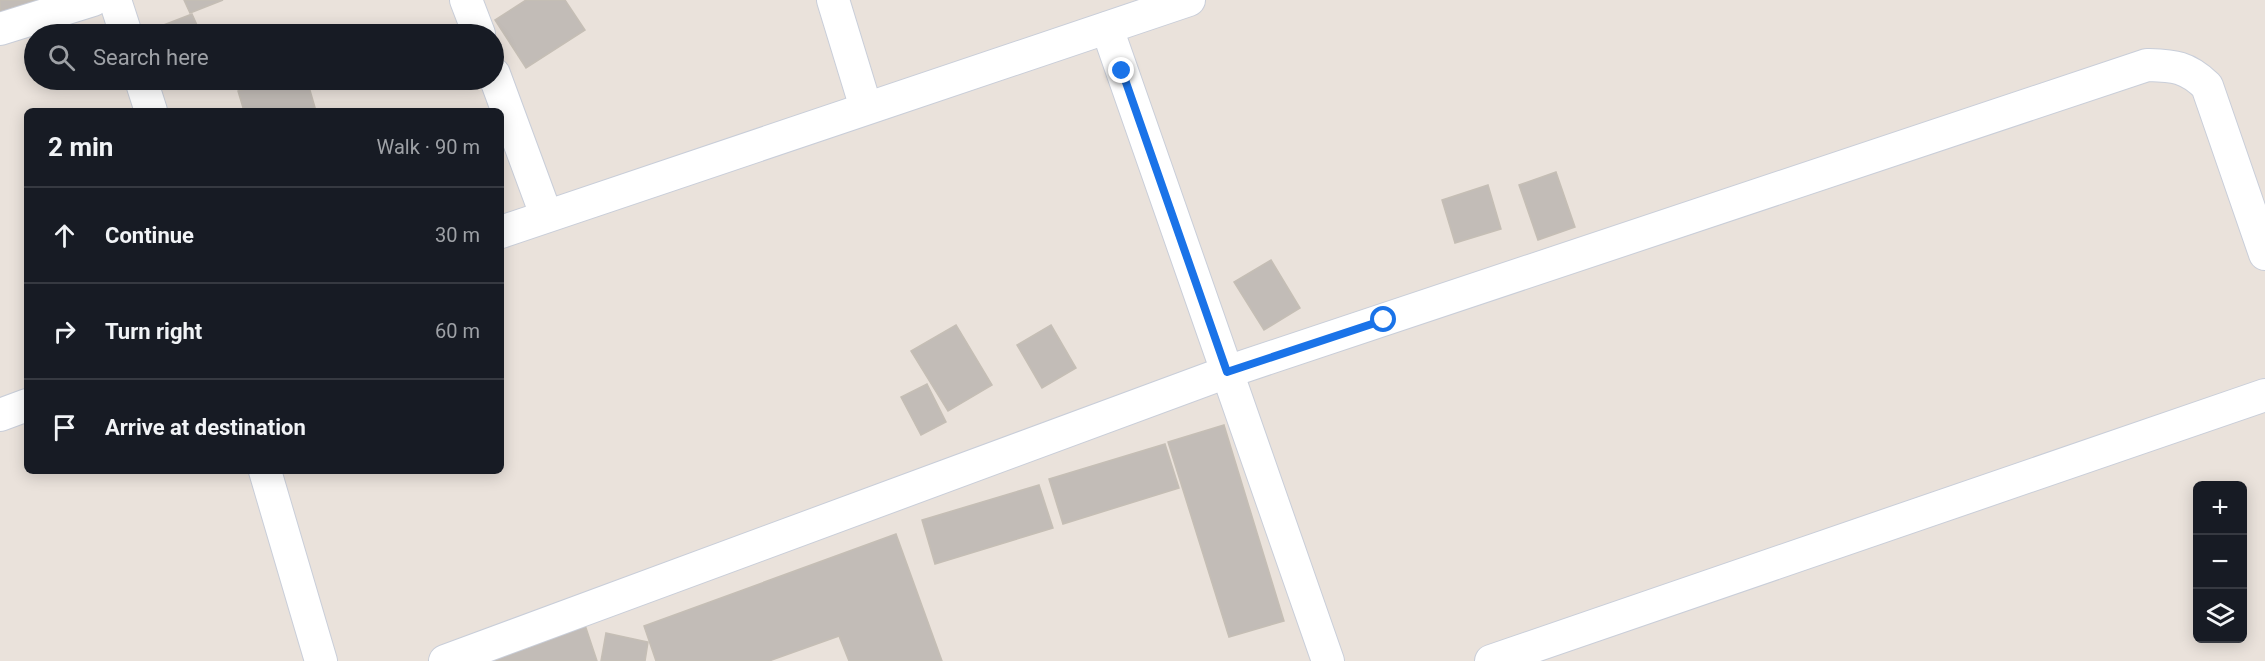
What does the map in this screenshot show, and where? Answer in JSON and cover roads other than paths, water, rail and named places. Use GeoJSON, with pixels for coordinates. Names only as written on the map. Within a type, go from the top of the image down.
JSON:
{"type":"FeatureCollection","features":[{"type":"Feature","properties":{"kind":"street"},"geometry":{"type":"LineString","coordinates":[[0,29],[93,0]]}},
{"type":"Feature","properties":{"kind":"street"},"geometry":{"type":"LineString","coordinates":[[115,0],[123,24]]}},
{"type":"Feature","properties":{"kind":"street"},"geometry":{"type":"LineString","coordinates":[[466,0],[475,24]]}},
{"type":"Feature","properties":{"kind":"street"},"geometry":{"type":"LineString","coordinates":[[832,0],[866,108]]}},
{"type":"Feature","properties":{"kind":"street"},"geometry":{"type":"LineString","coordinates":[[504,231],[1189,0]]}},
{"type":"Feature","properties":{"kind":"street"},"geometry":{"type":"LineString","coordinates":[[1107,28],[1328,661]]}},
{"type":"Feature","properties":{"kind":"street"},"geometry":{"type":"LineString","coordinates":[[445,661],[1227,372],[2147,65],[2178,67],[2195,74],[2207,86],[2265,254]]}},
{"type":"Feature","properties":{"kind":"street"},"geometry":{"type":"LineString","coordinates":[[144,90],[150,108]]}},
{"type":"Feature","properties":{"kind":"street"},"geometry":{"type":"LineString","coordinates":[[500,90],[546,215]]}},
{"type":"Feature","properties":{"kind":"street"},"geometry":{"type":"LineString","coordinates":[[1491,661],[2265,395]]}},
{"type":"Feature","properties":{"kind":"street"},"geometry":{"type":"LineString","coordinates":[[0,415],[24,406]]}},
{"type":"Feature","properties":{"kind":"street"},"geometry":{"type":"LineString","coordinates":[[266,474],[321,661]]}}]}
